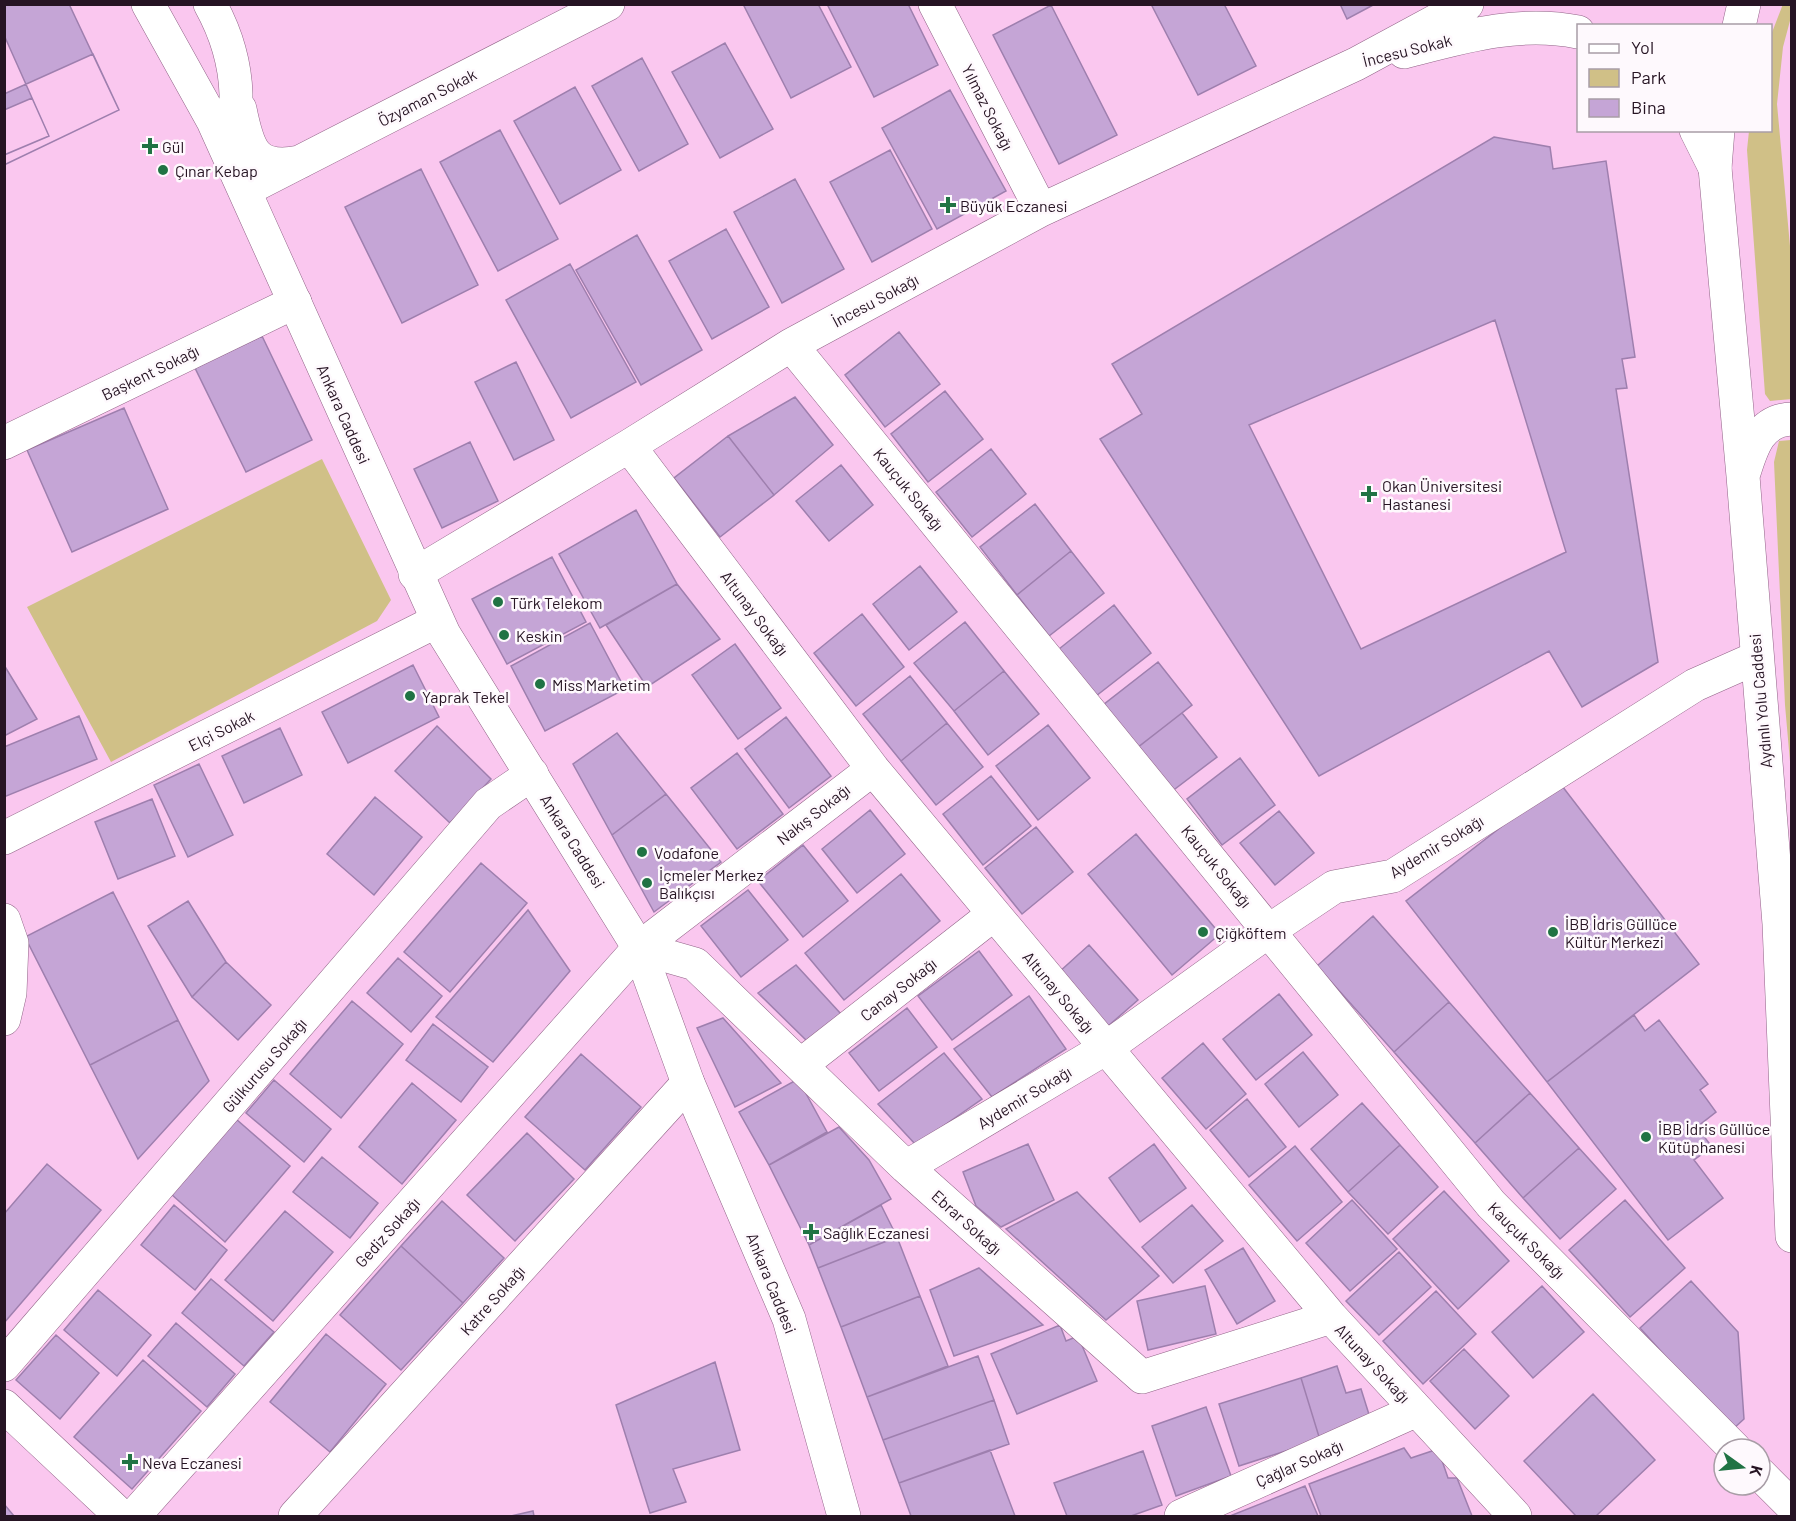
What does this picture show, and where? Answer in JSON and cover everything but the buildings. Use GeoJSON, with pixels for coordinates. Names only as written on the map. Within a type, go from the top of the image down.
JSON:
{"type":"FeatureCollection","features":[{"type":"Feature","properties":{"kind":"street","name":"Ankara Caddesi"},"geometry":{"type":"LineString","coordinates":[[148,4],[213,121],[437,621],[639,948],[688,1083],[789,1319],[844,1516]]}},
{"type":"Feature","properties":{"kind":"street","name":"Ankara Caddesi"},"geometry":{"type":"LineString","coordinates":[[210,4],[219,20],[230,54],[236,91],[235,139],[245,190]]}},
{"type":"Feature","properties":{"kind":"street","name":"Özyaman Sokak"},"geometry":{"type":"LineString","coordinates":[[245,190],[608,4]]}},
{"type":"Feature","properties":{"kind":"street","name":"Yılmaz Sokağı"},"geometry":{"type":"LineString","coordinates":[[935,4],[1041,210]]}},
{"type":"Feature","properties":{"kind":"street","name":"İncesu Sokak"},"geometry":{"type":"LineString","coordinates":[[1356,64],[1467,4]]}},
{"type":"Feature","properties":{"kind":"street"},"geometry":{"type":"LineString","coordinates":[[1739,24],[1744,4]]}},
{"type":"Feature","properties":{"kind":"street","name":"İncesu Sokak"},"geometry":{"type":"LineString","coordinates":[[1356,64],[1494,29],[1552,27],[1577,32]]}},
{"type":"Feature","properties":{"kind":"street","name":"İncesu Sokağı"},"geometry":{"type":"LineString","coordinates":[[415,574],[629,446],[791,345],[1041,210],[1356,64]]}},
{"type":"Feature","properties":{"kind":"street"},"geometry":{"type":"LineString","coordinates":[[236,91],[243,128],[256,157],[268,163],[283,165],[300,162]]}},
{"type":"Feature","properties":{"kind":"street"},"geometry":{"type":"LineString","coordinates":[[1697,132],[1714,168]]}},
{"type":"Feature","properties":{"kind":"street"},"geometry":{"type":"LineString","coordinates":[[1714,168],[1718,132]]}},
{"type":"Feature","properties":{"kind":"street","name":"Aydınlı Yolu Caddesi"},"geometry":{"type":"LineString","coordinates":[[1714,168],[1743,477],[1779,924],[1788,1075],[1791,1236]]}},
{"type":"Feature","properties":{"kind":"street","name":"Başkent Sokağı"},"geometry":{"type":"LineString","coordinates":[[4,443],[294,302]]}},
{"type":"Feature","properties":{"kind":"street","name":"Kauçuk Sokağı"},"geometry":{"type":"LineString","coordinates":[[791,345],[1491,1204],[1723,1437]]}},
{"type":"Feature","properties":{"kind":"street"},"geometry":{"type":"LineString","coordinates":[[1743,477],[1754,443],[1767,426],[1781,419],[1791,419]]}},
{"type":"Feature","properties":{"kind":"street","name":"Altunay Sokağı"},"geometry":{"type":"LineString","coordinates":[[629,446],[873,769],[1331,1317],[1515,1516]]}},
{"type":"Feature","properties":{"kind":"street","name":"Elçi Sokak"},"geometry":{"type":"LineString","coordinates":[[4,838],[437,621]]}},
{"type":"Feature","properties":{"kind":"street","name":"Aydemir Sokağı"},"geometry":{"type":"LineString","coordinates":[[906,1167],[1106,1048],[1334,887],[1393,876],[1695,685],[1756,658]]}},
{"type":"Feature","properties":{"kind":"street","name":"Nakış Sokağı"},"geometry":{"type":"LineString","coordinates":[[639,948],[873,769]]}},
{"type":"Feature","properties":{"kind":"street","name":"Gülkurusu Sokağı"},"geometry":{"type":"LineString","coordinates":[[4,1365],[488,804],[532,774]]}},
{"type":"Feature","properties":{"kind":"street","name":"Canay Sokağı"},"geometry":{"type":"LineString","coordinates":[[802,1064],[994,914]]}},
{"type":"Feature","properties":{"kind":"street"},"geometry":{"type":"LineString","coordinates":[[4,920],[12,943],[10,993],[4,1019]]}},
{"type":"Feature","properties":{"kind":"street"},"geometry":{"type":"LineString","coordinates":[[1779,924],[1791,958]]}},
{"type":"Feature","properties":{"kind":"street","name":"Ebrar Sokağı"},"geometry":{"type":"LineString","coordinates":[[639,948],[695,964],[802,1064],[906,1167],[1142,1377],[1331,1317]]}},
{"type":"Feature","properties":{"kind":"street","name":"Gediz Sokağı"},"geometry":{"type":"LineString","coordinates":[[134,1516],[639,948]]}},
{"type":"Feature","properties":{"kind":"street","name":"Katre Sokağı"},"geometry":{"type":"LineString","coordinates":[[295,1516],[688,1083]]}},
{"type":"Feature","properties":{"kind":"street"},"geometry":{"type":"LineString","coordinates":[[4,1406],[121,1516]]}},
{"type":"Feature","properties":{"kind":"street","name":"Çağlar Sokağı"},"geometry":{"type":"LineString","coordinates":[[1181,1516],[1417,1410]]}},
{"type":"Feature","properties":{"kind":"street"},"geometry":{"type":"LineString","coordinates":[[1772,1486],[1791,1506]]}},
{"type":"Feature","properties":{"kind":"green space"},"geometry":{"type":"Polygon","coordinates":[[[1783,4],[1792,5],[1783,47],[1777,104],[1791,257],[1792,399],[1770,401],[1765,394],[1747,150],[1749,132],[1772,132],[1772,32],[1783,4]]]}},
{"type":"Feature","properties":{"kind":"green space"},"geometry":{"type":"Polygon","coordinates":[[[1792,440],[1791,773],[1785,705],[1774,462],[1779,441],[1792,440]]]}},
{"type":"Feature","properties":{"kind":"green space"},"geometry":{"type":"Polygon","coordinates":[[[322,459],[391,600],[377,621],[111,762],[27,607],[322,459]]]}},
{"type":"Feature","properties":{"kind":"place","name":"Gül"},"geometry":{"type":"Point","coordinates":[150,146]}},
{"type":"Feature","properties":{"kind":"place","name":"Çınar Kebap"},"geometry":{"type":"Point","coordinates":[163,170]}},
{"type":"Feature","properties":{"kind":"place","name":"Büyük Eczanesi"},"geometry":{"type":"Point","coordinates":[948,205]}},
{"type":"Feature","properties":{"kind":"place","name":"Okan Üniversitesi Hastanesi"},"geometry":{"type":"Point","coordinates":[1369,494]}},
{"type":"Feature","properties":{"kind":"place","name":"Türk Telekom"},"geometry":{"type":"Point","coordinates":[498,602]}},
{"type":"Feature","properties":{"kind":"place","name":"Keskin"},"geometry":{"type":"Point","coordinates":[504,635]}},
{"type":"Feature","properties":{"kind":"place","name":"Miss Marketim"},"geometry":{"type":"Point","coordinates":[540,684]}},
{"type":"Feature","properties":{"kind":"place","name":"Yaprak Tekel"},"geometry":{"type":"Point","coordinates":[410,696]}},
{"type":"Feature","properties":{"kind":"place","name":"Vodafone"},"geometry":{"type":"Point","coordinates":[642,852]}},
{"type":"Feature","properties":{"kind":"place","name":"İçmeler Merkez Balıkçısı"},"geometry":{"type":"Point","coordinates":[647,883]}},
{"type":"Feature","properties":{"kind":"place","name":"Çiğköftem"},"geometry":{"type":"Point","coordinates":[1203,932]}},
{"type":"Feature","properties":{"kind":"place","name":"İBB İdris Güllüce Kültür Merkezi"},"geometry":{"type":"Point","coordinates":[1553,932]}},
{"type":"Feature","properties":{"kind":"place","name":"İBB İdris Güllüce Kütüphanesi"},"geometry":{"type":"Point","coordinates":[1646,1137]}},
{"type":"Feature","properties":{"kind":"place","name":"Sağlık Eczanesi"},"geometry":{"type":"Point","coordinates":[811,1232]}},
{"type":"Feature","properties":{"kind":"place","name":"Neva Eczanesi"},"geometry":{"type":"Point","coordinates":[130,1462]}}]}
